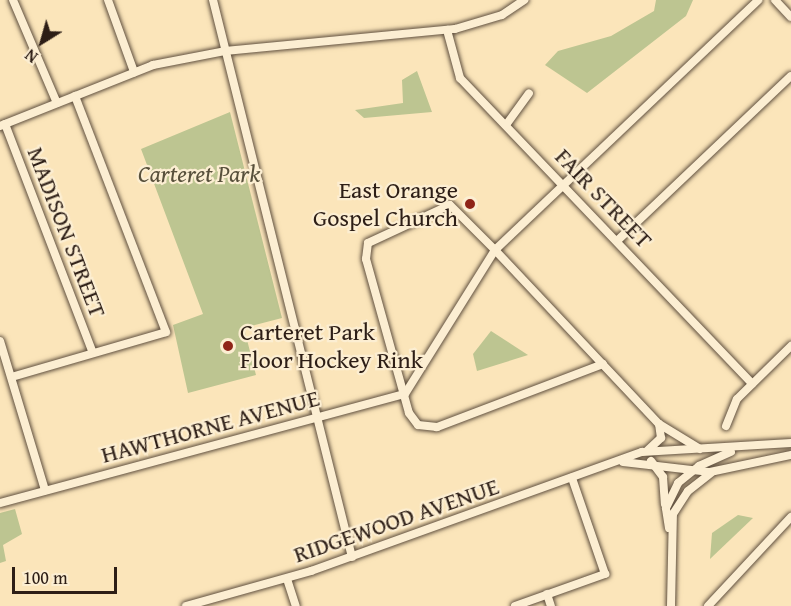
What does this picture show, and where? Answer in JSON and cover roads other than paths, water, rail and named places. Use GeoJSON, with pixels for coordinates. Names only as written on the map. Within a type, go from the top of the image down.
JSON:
{"type":"FeatureCollection","features":[{"type":"Feature","properties":{"kind":"street"},"geometry":{"type":"LineString","coordinates":[[13,0],[57,103]]}},
{"type":"Feature","properties":{"kind":"street"},"geometry":{"type":"LineString","coordinates":[[108,0],[134,72]]}},
{"type":"Feature","properties":{"kind":"street"},"geometry":{"type":"LineString","coordinates":[[213,0],[352,556]]}},
{"type":"Feature","properties":{"kind":"street"},"geometry":{"type":"LineString","coordinates":[[2,125],[134,72],[225,51],[447,30],[501,15],[524,0]]}},
{"type":"Feature","properties":{"kind":"street"},"geometry":{"type":"LineString","coordinates":[[404,395],[495,250],[562,182],[758,0]]}},
{"type":"Feature","properties":{"kind":"street"},"geometry":{"type":"LineString","coordinates":[[775,0],[791,17]]}},
{"type":"Feature","properties":{"kind":"street","name":"FAIR STREET"},"geometry":{"type":"LineString","coordinates":[[447,30],[460,78],[618,240],[752,384]]}},
{"type":"Feature","properties":{"kind":"street"},"geometry":{"type":"LineString","coordinates":[[618,240],[791,76]]}},
{"type":"Feature","properties":{"kind":"street"},"geometry":{"type":"LineString","coordinates":[[506,125],[530,93]]}},
{"type":"Feature","properties":{"kind":"street"},"geometry":{"type":"LineString","coordinates":[[15,376],[166,332],[75,96]]}},
{"type":"Feature","properties":{"kind":"street","name":"MADISON STREET"},"geometry":{"type":"LineString","coordinates":[[2,125],[93,353]]}},
{"type":"Feature","properties":{"kind":"street"},"geometry":{"type":"LineString","coordinates":[[603,364],[432,428],[413,421],[366,259],[368,243],[446,204],[495,250],[603,364],[659,424],[700,449]]}},
{"type":"Feature","properties":{"kind":"street"},"geometry":{"type":"LineString","coordinates":[[0,340],[15,376],[45,490]]}},
{"type":"Feature","properties":{"kind":"street"},"geometry":{"type":"LineString","coordinates":[[726,426],[733,404],[791,346]]}},
{"type":"Feature","properties":{"kind":"street","name":"HAWTHORNE AVENUE"},"geometry":{"type":"LineString","coordinates":[[0,503],[317,416],[404,395]]}},
{"type":"Feature","properties":{"kind":"street"},"geometry":{"type":"LineString","coordinates":[[648,451],[661,438],[659,424]]}},
{"type":"Feature","properties":{"kind":"street"},"geometry":{"type":"LineString","coordinates":[[666,512],[674,489],[692,470],[737,450],[791,444]]}},
{"type":"Feature","properties":{"kind":"street","name":"RIDGEWOOD AVENUE"},"geometry":{"type":"LineString","coordinates":[[186,606],[287,579],[648,451],[737,450]]}},
{"type":"Feature","properties":{"kind":"street"},"geometry":{"type":"LineString","coordinates":[[617,462],[651,461],[692,470],[714,471],[791,456]]}},
{"type":"Feature","properties":{"kind":"street"},"geometry":{"type":"LineString","coordinates":[[651,461],[663,477],[670,531],[671,606]]}},
{"type":"Feature","properties":{"kind":"street"},"geometry":{"type":"LineString","coordinates":[[670,531],[681,500],[714,471]]}},
{"type":"Feature","properties":{"kind":"street"},"geometry":{"type":"LineString","coordinates":[[515,606],[605,574],[572,478]]}},
{"type":"Feature","properties":{"kind":"street"},"geometry":{"type":"LineString","coordinates":[[708,606],[791,517]]}},
{"type":"Feature","properties":{"kind":"street"},"geometry":{"type":"LineString","coordinates":[[287,579],[296,606]]}},
{"type":"Feature","properties":{"kind":"street"},"geometry":{"type":"LineString","coordinates":[[547,594],[551,606]]}},
{"type":"Feature","properties":{"kind":"place","name":"East Orange Gospel Church"},"geometry":{"type":"Point","coordinates":[470,204]}},
{"type":"Feature","properties":{"kind":"place","name":"Carteret Park Floor Hockey Rink"},"geometry":{"type":"Point","coordinates":[228,346]}},
{"type":"Feature","properties":{"kind":"park label","name":"Carteret Park"},"geometry":{"type":"Point","coordinates":[199,174]}}]}
